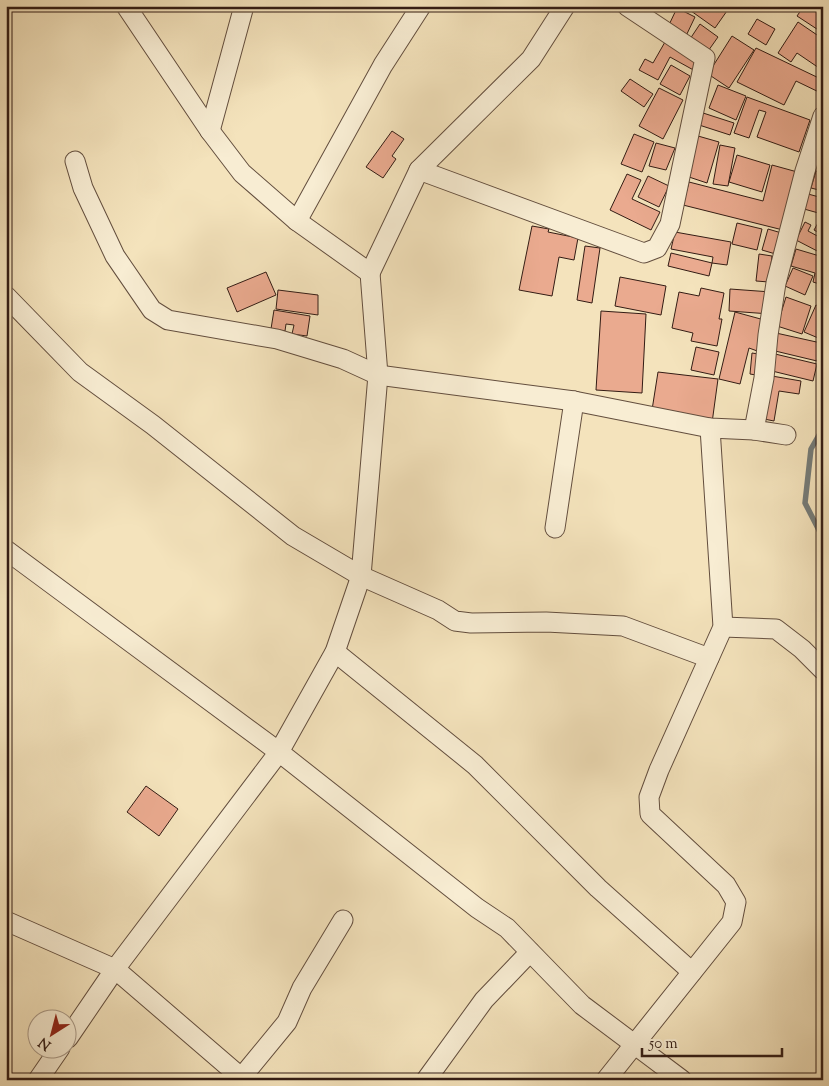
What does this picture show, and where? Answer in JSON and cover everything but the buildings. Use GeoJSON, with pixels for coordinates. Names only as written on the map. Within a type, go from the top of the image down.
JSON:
{"type":"FeatureCollection","features":[{"type":"Feature","properties":{"kind":"street"},"geometry":{"type":"LineString","coordinates":[[126,6],[210,131],[242,173],[297,221],[370,273]]}},
{"type":"Feature","properties":{"kind":"street"},"geometry":{"type":"LineString","coordinates":[[210,131],[244,6]]}},
{"type":"Feature","properties":{"kind":"street"},"geometry":{"type":"LineString","coordinates":[[297,221],[383,66],[421,6]]}},
{"type":"Feature","properties":{"kind":"street"},"geometry":{"type":"LineString","coordinates":[[78,1023],[115,969],[279,752],[335,652],[361,576],[378,375],[370,273],[419,170],[531,59],[565,6]]}},
{"type":"Feature","properties":{"kind":"street"},"geometry":{"type":"LineString","coordinates":[[419,170],[644,253],[657,248],[670,224],[705,58],[627,6]]}},
{"type":"Feature","properties":{"kind":"street"},"geometry":{"type":"LineString","coordinates":[[754,430],[764,378],[776,282],[805,171],[823,116]]}},
{"type":"Feature","properties":{"kind":"street"},"geometry":{"type":"LineString","coordinates":[[75,161],[83,188],[115,256],[152,310],[168,320],[277,339],[343,359],[378,375],[574,401],[710,428],[754,430],[786,435]]}},
{"type":"Feature","properties":{"kind":"street"},"geometry":{"type":"LineString","coordinates":[[6,296],[80,372],[153,426],[293,536],[361,576],[438,610],[455,621],[471,623],[546,622],[623,626],[709,658]]}},
{"type":"Feature","properties":{"kind":"street"},"geometry":{"type":"LineString","coordinates":[[555,528],[574,401]]}},
{"type":"Feature","properties":{"kind":"street"},"geometry":{"type":"LineString","coordinates":[[606,1080],[732,922],[736,902],[726,885],[650,814],[649,797],[659,770],[723,627],[710,428]]}},
{"type":"Feature","properties":{"kind":"street"},"geometry":{"type":"LineString","coordinates":[[6,550],[279,752],[477,908],[507,928],[582,1005],[682,1080]]}},
{"type":"Feature","properties":{"kind":"street"},"geometry":{"type":"LineString","coordinates":[[723,627],[776,629],[802,649],[823,670]]}},
{"type":"Feature","properties":{"kind":"street"},"geometry":{"type":"LineString","coordinates":[[335,652],[475,766],[598,888],[692,972]]}},
{"type":"Feature","properties":{"kind":"street"},"geometry":{"type":"LineString","coordinates":[[6,921],[115,969],[242,1079],[287,1022],[302,988],[343,920]]}},
{"type":"Feature","properties":{"kind":"street"},"geometry":{"type":"LineString","coordinates":[[426,1080],[484,1000],[530,952]]}},
{"type":"Feature","properties":{"kind":"street"},"geometry":{"type":"LineString","coordinates":[[38,1080],[53,1058]]}},
{"type":"Feature","properties":{"kind":"waterway"},"geometry":{"type":"LineString","coordinates":[[823,428],[811,449],[805,503],[823,538]]}}]}
